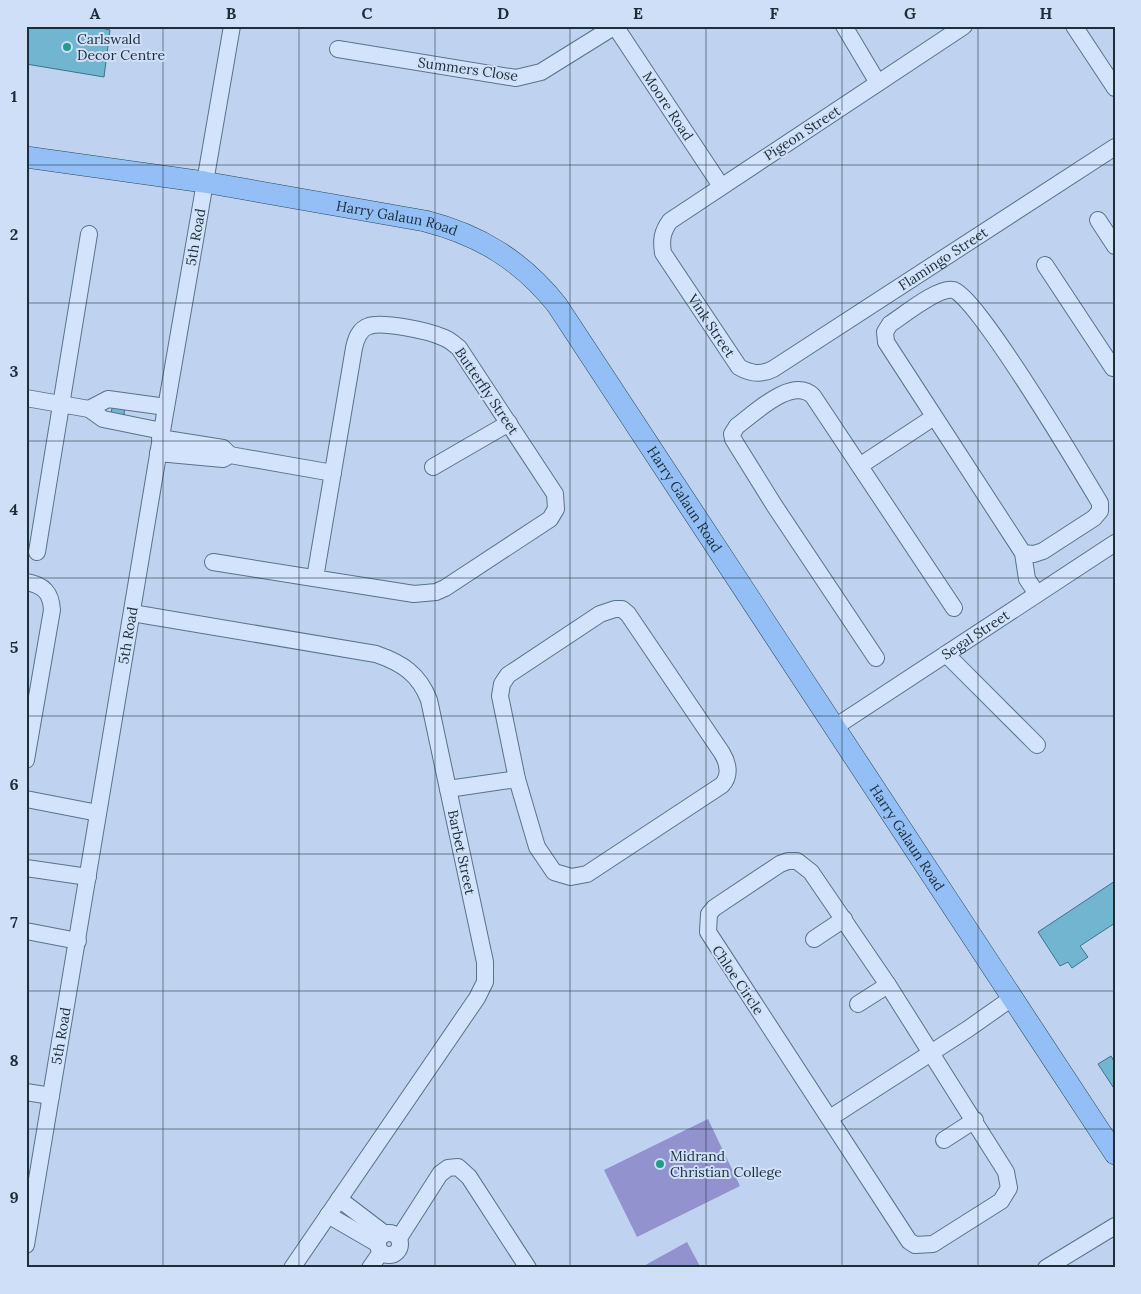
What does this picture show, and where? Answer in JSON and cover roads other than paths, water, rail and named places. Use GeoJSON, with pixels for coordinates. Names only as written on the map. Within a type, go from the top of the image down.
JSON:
{"type":"FeatureCollection","features":[{"type":"Feature","properties":{"kind":"main road","name":"Harry Galaun Road"},"geometry":{"type":"LineString","coordinates":[[30,158],[204,182],[447,227],[485,242],[533,277],[557,305],[1115,1154]]}},
{"type":"Feature","properties":{"kind":"street","name":"5th Road"},"geometry":{"type":"LineString","coordinates":[[26,1245],[160,441],[232,26]]}},
{"type":"Feature","properties":{"kind":"street","name":"Summers Close"},"geometry":{"type":"LineString","coordinates":[[338,49],[516,78],[541,72],[615,26]]}},
{"type":"Feature","properties":{"kind":"street","name":"Moore Road"},"geometry":{"type":"LineString","coordinates":[[615,26],[721,186]]}},
{"type":"Feature","properties":{"kind":"street"},"geometry":{"type":"LineString","coordinates":[[844,26],[878,83]]}},
{"type":"Feature","properties":{"kind":"street","name":"Pigeon Street"},"geometry":{"type":"LineString","coordinates":[[663,253],[662,234],[670,220],[964,26]]}},
{"type":"Feature","properties":{"kind":"street"},"geometry":{"type":"LineString","coordinates":[[1074,26],[1115,88]]}},
{"type":"Feature","properties":{"kind":"street","name":"Flamingo Street"},"geometry":{"type":"LineString","coordinates":[[773,369],[1115,147]]}},
{"type":"Feature","properties":{"kind":"street"},"geometry":{"type":"LineString","coordinates":[[1098,220],[1115,246]]}},
{"type":"Feature","properties":{"kind":"street"},"geometry":{"type":"LineString","coordinates":[[37,552],[89,234]]}},
{"type":"Feature","properties":{"kind":"street","name":"Vink Street"},"geometry":{"type":"LineString","coordinates":[[663,253],[739,367],[754,373],[764,374],[773,369]]}},
{"type":"Feature","properties":{"kind":"street"},"geometry":{"type":"LineString","coordinates":[[1045,265],[1114,369]]}},
{"type":"Feature","properties":{"kind":"street"},"geometry":{"type":"LineString","coordinates":[[1023,553],[1034,554],[1043,551],[1094,518],[1100,511],[1100,503],[1024,381],[969,301],[962,294],[951,289],[942,290],[890,324],[885,332],[889,348],[1023,553],[1027,579],[1036,594]]}},
{"type":"Feature","properties":{"kind":"street","name":"Butterfly Street"},"geometry":{"type":"LineString","coordinates":[[213,562],[414,594],[436,592],[550,519],[556,509],[555,494],[459,348],[452,341],[434,334],[386,326],[369,326],[359,333],[354,348],[315,578]]}},
{"type":"Feature","properties":{"kind":"street"},"geometry":{"type":"LineString","coordinates":[[876,658],[735,444],[732,434],[737,426],[786,391],[796,388],[813,396],[861,465],[954,608]]}},
{"type":"Feature","properties":{"kind":"street"},"geometry":{"type":"LineString","coordinates":[[26,398],[89,409],[103,419],[160,441],[223,448],[230,455],[333,473]]}},
{"type":"Feature","properties":{"kind":"street"},"geometry":{"type":"LineString","coordinates":[[89,409],[108,399],[166,407]]}},
{"type":"Feature","properties":{"kind":"street"},"geometry":{"type":"LineString","coordinates":[[861,465],[934,418]]}},
{"type":"Feature","properties":{"kind":"street"},"geometry":{"type":"LineString","coordinates":[[433,467],[509,423]]}},
{"type":"Feature","properties":{"kind":"street","name":"Segal Street"},"geometry":{"type":"LineString","coordinates":[[835,727],[1115,543]]}},
{"type":"Feature","properties":{"kind":"street"},"geometry":{"type":"LineString","coordinates":[[26,582],[41,586],[48,593],[52,610],[26,760]]}},
{"type":"Feature","properties":{"kind":"street"},"geometry":{"type":"LineString","coordinates":[[615,608],[622,609],[628,614],[722,752],[728,768],[727,776],[722,786],[587,874],[571,877],[554,872],[536,847],[517,779],[500,696],[502,684],[508,675],[600,614],[615,608]]}},
{"type":"Feature","properties":{"kind":"street","name":"Barbet Street"},"geometry":{"type":"LineString","coordinates":[[132,613],[376,654],[403,665],[420,681],[429,700],[485,962],[485,982],[478,998],[292,1268]]}},
{"type":"Feature","properties":{"kind":"street"},"geometry":{"type":"LineString","coordinates":[[946,654],[1037,745]]}},
{"type":"Feature","properties":{"kind":"street"},"geometry":{"type":"LineString","coordinates":[[448,789],[517,779]]}},
{"type":"Feature","properties":{"kind":"street"},"geometry":{"type":"LineString","coordinates":[[26,799],[98,813]]}},
{"type":"Feature","properties":{"kind":"street","name":"Chloe Circle"},"geometry":{"type":"LineString","coordinates":[[797,861],[812,872],[844,919],[888,985],[930,1054],[975,1120],[1009,1180],[1006,1195],[1001,1201],[942,1239],[923,1246],[909,1241],[712,941],[707,923],[709,914],[721,902],[780,864],[797,861]]}},
{"type":"Feature","properties":{"kind":"street"},"geometry":{"type":"LineString","coordinates":[[26,868],[88,878]]}},
{"type":"Feature","properties":{"kind":"street"},"geometry":{"type":"LineString","coordinates":[[814,939],[844,919]]}},
{"type":"Feature","properties":{"kind":"street"},"geometry":{"type":"LineString","coordinates":[[26,931],[78,941]]}},
{"type":"Feature","properties":{"kind":"street"},"geometry":{"type":"LineString","coordinates":[[858,1004],[888,985]]}},
{"type":"Feature","properties":{"kind":"street"},"geometry":{"type":"LineString","coordinates":[[830,1118],[930,1054],[1012,998]]}},
{"type":"Feature","properties":{"kind":"street"},"geometry":{"type":"LineString","coordinates":[[26,1092],[51,1096]]}},
{"type":"Feature","properties":{"kind":"street"},"geometry":{"type":"LineString","coordinates":[[944,1140],[975,1120]]}},
{"type":"Feature","properties":{"kind":"street"},"geometry":{"type":"LineString","coordinates":[[370,1268],[386,1242],[440,1174],[448,1168],[458,1167],[469,1178],[528,1268]]}},
{"type":"Feature","properties":{"kind":"street"},"geometry":{"type":"LineString","coordinates":[[339,1200],[386,1242]]}},
{"type":"Feature","properties":{"kind":"street"},"geometry":{"type":"LineString","coordinates":[[328,1215],[386,1242]]}},
{"type":"Feature","properties":{"kind":"street"},"geometry":{"type":"LineString","coordinates":[[1046,1268],[1115,1226]]}},
{"type":"Feature","properties":{"kind":"place","name":"Carlswald Decor Centre"},"geometry":{"type":"Point","coordinates":[67,47]}},
{"type":"Feature","properties":{"kind":"place","name":"Midrand Christian College"},"geometry":{"type":"Point","coordinates":[660,1164]}}]}
